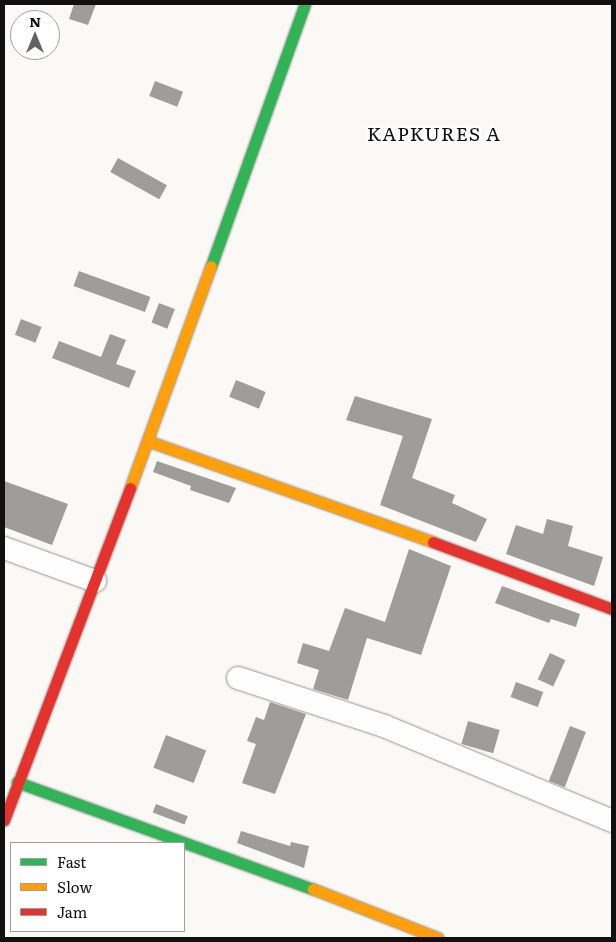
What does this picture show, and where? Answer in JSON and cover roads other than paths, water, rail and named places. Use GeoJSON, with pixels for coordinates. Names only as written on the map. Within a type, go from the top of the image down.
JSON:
{"type":"FeatureCollection","features":[{"type":"Feature","properties":{"kind":"street"},"geometry":{"type":"LineString","coordinates":[[4,820],[148,441],[305,4]]}},
{"type":"Feature","properties":{"kind":"street"},"geometry":{"type":"LineString","coordinates":[[148,441],[405,530],[497,568],[612,609]]}},
{"type":"Feature","properties":{"kind":"street"},"geometry":{"type":"LineString","coordinates":[[4,548],[95,581]]}},
{"type":"Feature","properties":{"kind":"street"},"geometry":{"type":"LineString","coordinates":[[238,678],[384,726],[612,821]]}},
{"type":"Feature","properties":{"kind":"street"},"geometry":{"type":"LineString","coordinates":[[17,782],[268,870],[398,925],[438,938]]}},
{"type":"Feature","properties":{"kind":"district","name":"KAPKURES A"},"geometry":{"type":"Point","coordinates":[434,134]}}]}
